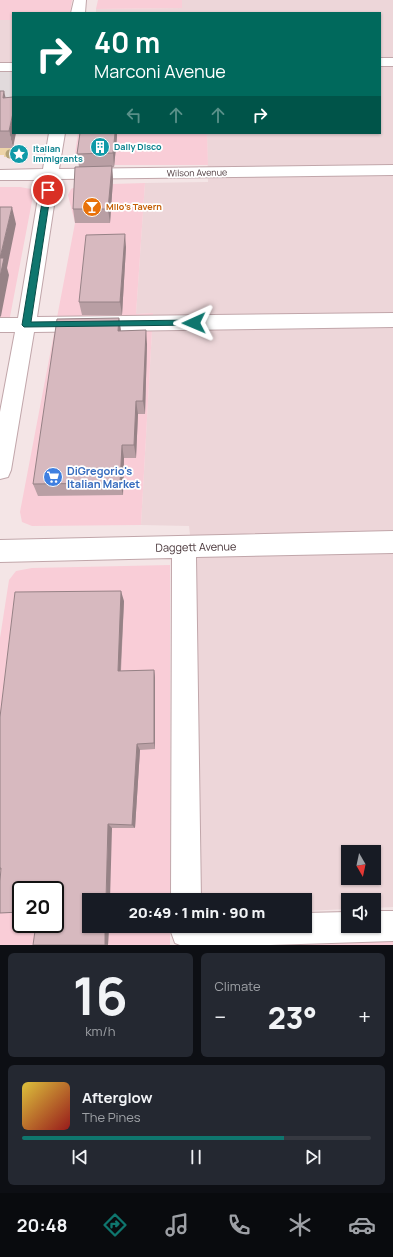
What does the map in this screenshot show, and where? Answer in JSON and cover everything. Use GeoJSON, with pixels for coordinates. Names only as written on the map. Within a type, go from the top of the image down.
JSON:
{"type":"FeatureCollection","features":[{"type":"Feature","properties":{"kind":"street"},"geometry":{"type":"LineString","coordinates":[[78,12],[80,0]]}},
{"type":"Feature","properties":{"kind":"street"},"geometry":{"type":"LineString","coordinates":[[381,62],[393,62]]}},
{"type":"Feature","properties":{"kind":"street"},"geometry":{"type":"LineString","coordinates":[[0,67],[12,67]]}},
{"type":"Feature","properties":{"kind":"street"},"geometry":{"type":"LineString","coordinates":[[0,470],[26,325],[57,134]]}},
{"type":"Feature","properties":{"kind":"street","name":"Wilson Avenue"},"geometry":{"type":"LineString","coordinates":[[0,175],[393,170]]}},
{"type":"Feature","properties":{"kind":"street"},"geometry":{"type":"LineString","coordinates":[[0,325],[393,320]]}},
{"type":"Feature","properties":{"kind":"street","name":"Daggett Avenue"},"geometry":{"type":"LineString","coordinates":[[0,551],[393,542]]}},
{"type":"Feature","properties":{"kind":"street"},"geometry":{"type":"LineString","coordinates":[[184,547],[186,893]]}},
{"type":"Feature","properties":{"kind":"street"},"geometry":{"type":"LineString","coordinates":[[312,928],[393,926]]}},
{"type":"Feature","properties":{"kind":"shaded area"},"geometry":{"type":"Polygon","coordinates":[[[0,0],[72,0],[70,12],[12,12],[12,20],[0,20],[0,0]]]}},
{"type":"Feature","properties":{"kind":"shaded area"},"geometry":{"type":"Polygon","coordinates":[[[98,0],[182,0],[182,8],[96,9],[98,0]]]}},
{"type":"Feature","properties":{"kind":"shaded area"},"geometry":{"type":"Polygon","coordinates":[[[182,0],[393,0],[393,907],[381,908],[381,893],[341,893],[341,909],[312,911],[312,893],[195,893],[193,561],[189,526],[141,525],[153,313],[136,314],[145,183],[208,182],[207,134],[381,134],[381,12],[96,12],[96,9],[182,8],[182,0]]]}},
{"type":"Feature","properties":{"kind":"shaded area"},"geometry":{"type":"Polygon","coordinates":[[[0,20],[12,20],[12,64],[0,64],[0,20]]]}},
{"type":"Feature","properties":{"kind":"shaded area"},"geometry":{"type":"Polygon","coordinates":[[[0,70],[12,70],[12,108],[0,108],[0,70]]]}},
{"type":"Feature","properties":{"kind":"shaded area"},"geometry":{"type":"Polygon","coordinates":[[[78,134],[207,134],[208,165],[87,165],[77,161],[75,154],[78,134]]]}},
{"type":"Feature","properties":{"kind":"shaded area"},"geometry":{"type":"Polygon","coordinates":[[[0,148],[13,148],[13,151],[27,150],[26,157],[4,157],[4,155],[0,155],[0,148]]]}},
{"type":"Feature","properties":{"kind":"shaded area"},"geometry":{"type":"Polygon","coordinates":[[[145,183],[136,314],[153,313],[141,525],[32,526],[22,522],[20,512],[75,223],[68,195],[71,189],[80,185],[145,183]]]}},
{"type":"Feature","properties":{"kind":"shaded area"},"geometry":{"type":"Polygon","coordinates":[[[0,187],[20,187],[31,189],[33,196],[9,322],[0,322],[0,187]]]}},
{"type":"Feature","properties":{"kind":"shaded area"},"geometry":{"type":"Polygon","coordinates":[[[170,565],[170,893],[82,893],[82,933],[170,933],[170,945],[0,945],[0,638],[9,580],[16,571],[32,568],[170,565]]]}},
{"type":"Feature","properties":{"kind":"shaded area"},"geometry":{"type":"Polygon","coordinates":[[[393,939],[393,945],[223,945],[393,939]]]}},
{"type":"Feature","properties":{"kind":"building"},"geometry":{"type":"Polygon","coordinates":[[[0,91],[4,91],[3,98],[12,97],[12,118],[9,131],[0,131],[0,91]]]}},
{"type":"Feature","properties":{"kind":"building","name":"Daily Disco"},"geometry":{"type":"Polygon","coordinates":[[[80,134],[115,134],[113,153],[77,154],[80,134]]]}},
{"type":"Feature","properties":{"kind":"building"},"geometry":{"type":"Polygon","coordinates":[[[112,166],[108,209],[73,209],[75,167],[112,166]]]}},
{"type":"Feature","properties":{"kind":"building"},"geometry":{"type":"Polygon","coordinates":[[[0,207],[12,207],[0,258],[0,207]]]}},
{"type":"Feature","properties":{"kind":"building"},"geometry":{"type":"Polygon","coordinates":[[[125,234],[120,302],[79,302],[86,235],[125,234]]]}},
{"type":"Feature","properties":{"kind":"building"},"geometry":{"type":"Polygon","coordinates":[[[0,258],[4,258],[0,277],[0,258]]]}},
{"type":"Feature","properties":{"kind":"building"},"geometry":{"type":"Polygon","coordinates":[[[119,318],[118,331],[146,330],[143,401],[136,401],[134,445],[122,445],[120,483],[33,484],[57,319],[119,318]]]}},
{"type":"Feature","properties":{"kind":"building"},"geometry":{"type":"Polygon","coordinates":[[[121,591],[118,671],[154,670],[154,743],[137,744],[132,825],[108,824],[106,893],[82,893],[82,933],[105,933],[105,945],[33,945],[35,933],[64,933],[64,881],[12,881],[12,912],[0,913],[0,717],[15,592],[121,591]]]}},
{"type":"Feature","properties":{"kind":"place","name":"Daily Disco"},"geometry":{"type":"Point","coordinates":[100,147]}},
{"type":"Feature","properties":{"kind":"place","name":"Italian Immigrants"},"geometry":{"type":"Point","coordinates":[19,154]}},
{"type":"Feature","properties":{"kind":"place","name":"Milo's Tavern"},"geometry":{"type":"Point","coordinates":[92,207]}},
{"type":"Feature","properties":{"kind":"place","name":"DiGregorio's Italian Market"},"geometry":{"type":"Point","coordinates":[53,477]}},
{"type":"Feature","properties":{"kind":"route"},"geometry":{"type":"LineString","coordinates":[[48,190],[26,325],[194,323]]}}]}
